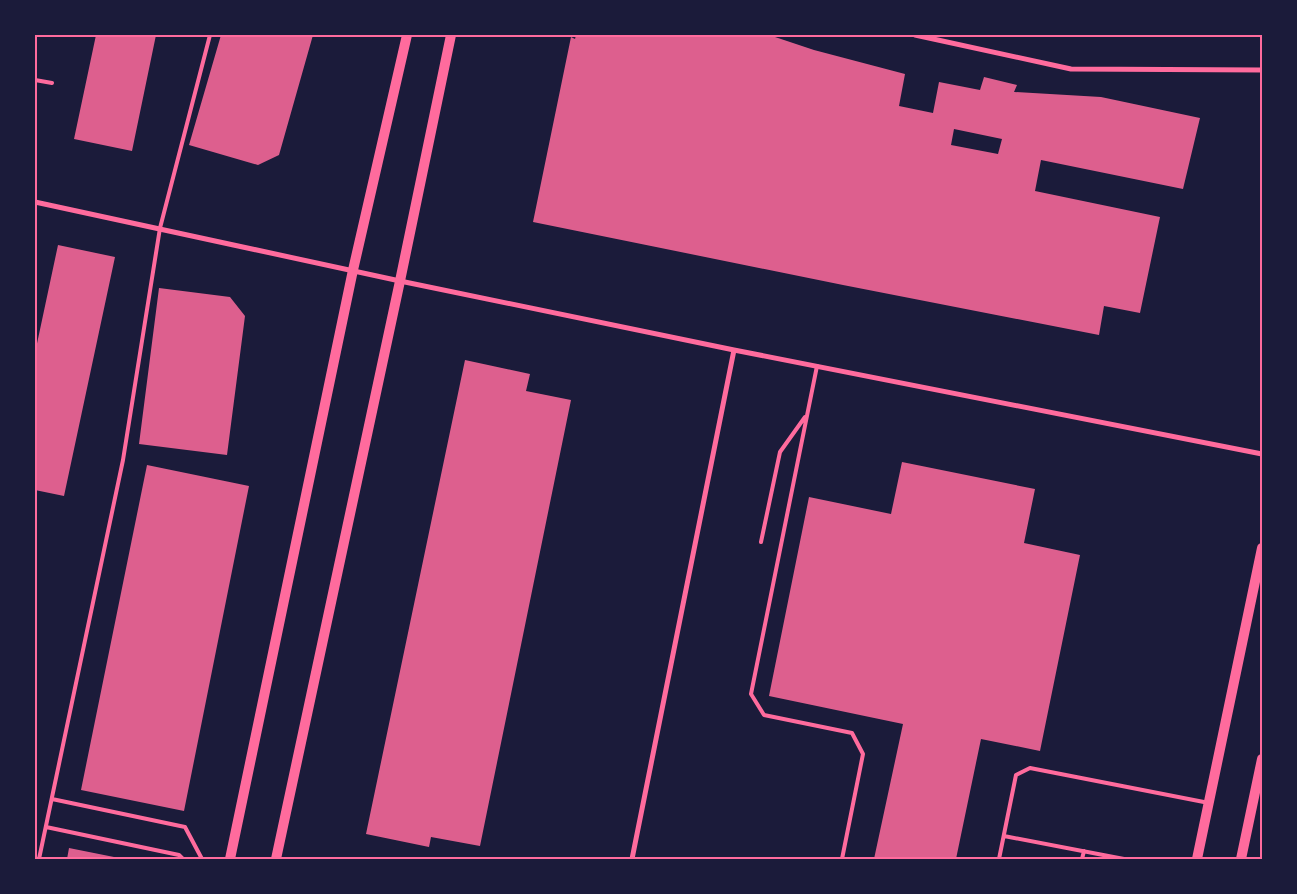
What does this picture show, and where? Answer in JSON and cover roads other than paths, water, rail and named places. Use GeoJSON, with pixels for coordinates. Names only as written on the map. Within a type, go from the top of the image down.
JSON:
{"type":"FeatureCollection","features":[{"type":"Feature","properties":{"kind":"main road"},"geometry":{"type":"LineString","coordinates":[[230,859],[353,270],[407,35]]}},
{"type":"Feature","properties":{"kind":"main road"},"geometry":{"type":"LineString","coordinates":[[276,859],[451,35]]}},
{"type":"Feature","properties":{"kind":"main road"},"geometry":{"type":"LineString","coordinates":[[1196,859],[1262,548]]}},
{"type":"Feature","properties":{"kind":"main road"},"geometry":{"type":"LineString","coordinates":[[1241,859],[1262,759]]}},
{"type":"Feature","properties":{"kind":"street"},"geometry":{"type":"LineString","coordinates":[[915,35],[1071,69],[1262,70]]}},
{"type":"Feature","properties":{"kind":"street"},"geometry":{"type":"LineString","coordinates":[[35,202],[400,281],[734,350],[1262,454]]}},
{"type":"Feature","properties":{"kind":"street"},"geometry":{"type":"LineString","coordinates":[[632,859],[734,350]]}},
{"type":"Feature","properties":{"kind":"lane"},"geometry":{"type":"LineString","coordinates":[[39,859],[123,460],[160,228],[210,35]]}},
{"type":"Feature","properties":{"kind":"lane"},"geometry":{"type":"LineString","coordinates":[[35,80],[52,83]]}},
{"type":"Feature","properties":{"kind":"lane"},"geometry":{"type":"LineString","coordinates":[[817,366],[751,694],[764,715],[852,733],[863,754],[842,859]]}},
{"type":"Feature","properties":{"kind":"lane"},"geometry":{"type":"LineString","coordinates":[[762,542],[780,452],[807,415]]}},
{"type":"Feature","properties":{"kind":"lane"},"geometry":{"type":"LineString","coordinates":[[999,859],[1016,775],[1030,768],[1208,802]]}},
{"type":"Feature","properties":{"kind":"lane"},"geometry":{"type":"LineString","coordinates":[[52,799],[185,827],[202,859]]}},
{"type":"Feature","properties":{"kind":"lane"},"geometry":{"type":"LineString","coordinates":[[46,827],[179,855],[183,859]]}},
{"type":"Feature","properties":{"kind":"lane"},"geometry":{"type":"LineString","coordinates":[[1004,836],[1124,859]]}},
{"type":"Feature","properties":{"kind":"lane"},"geometry":{"type":"LineString","coordinates":[[1082,859],[1084,851]]}}]}
